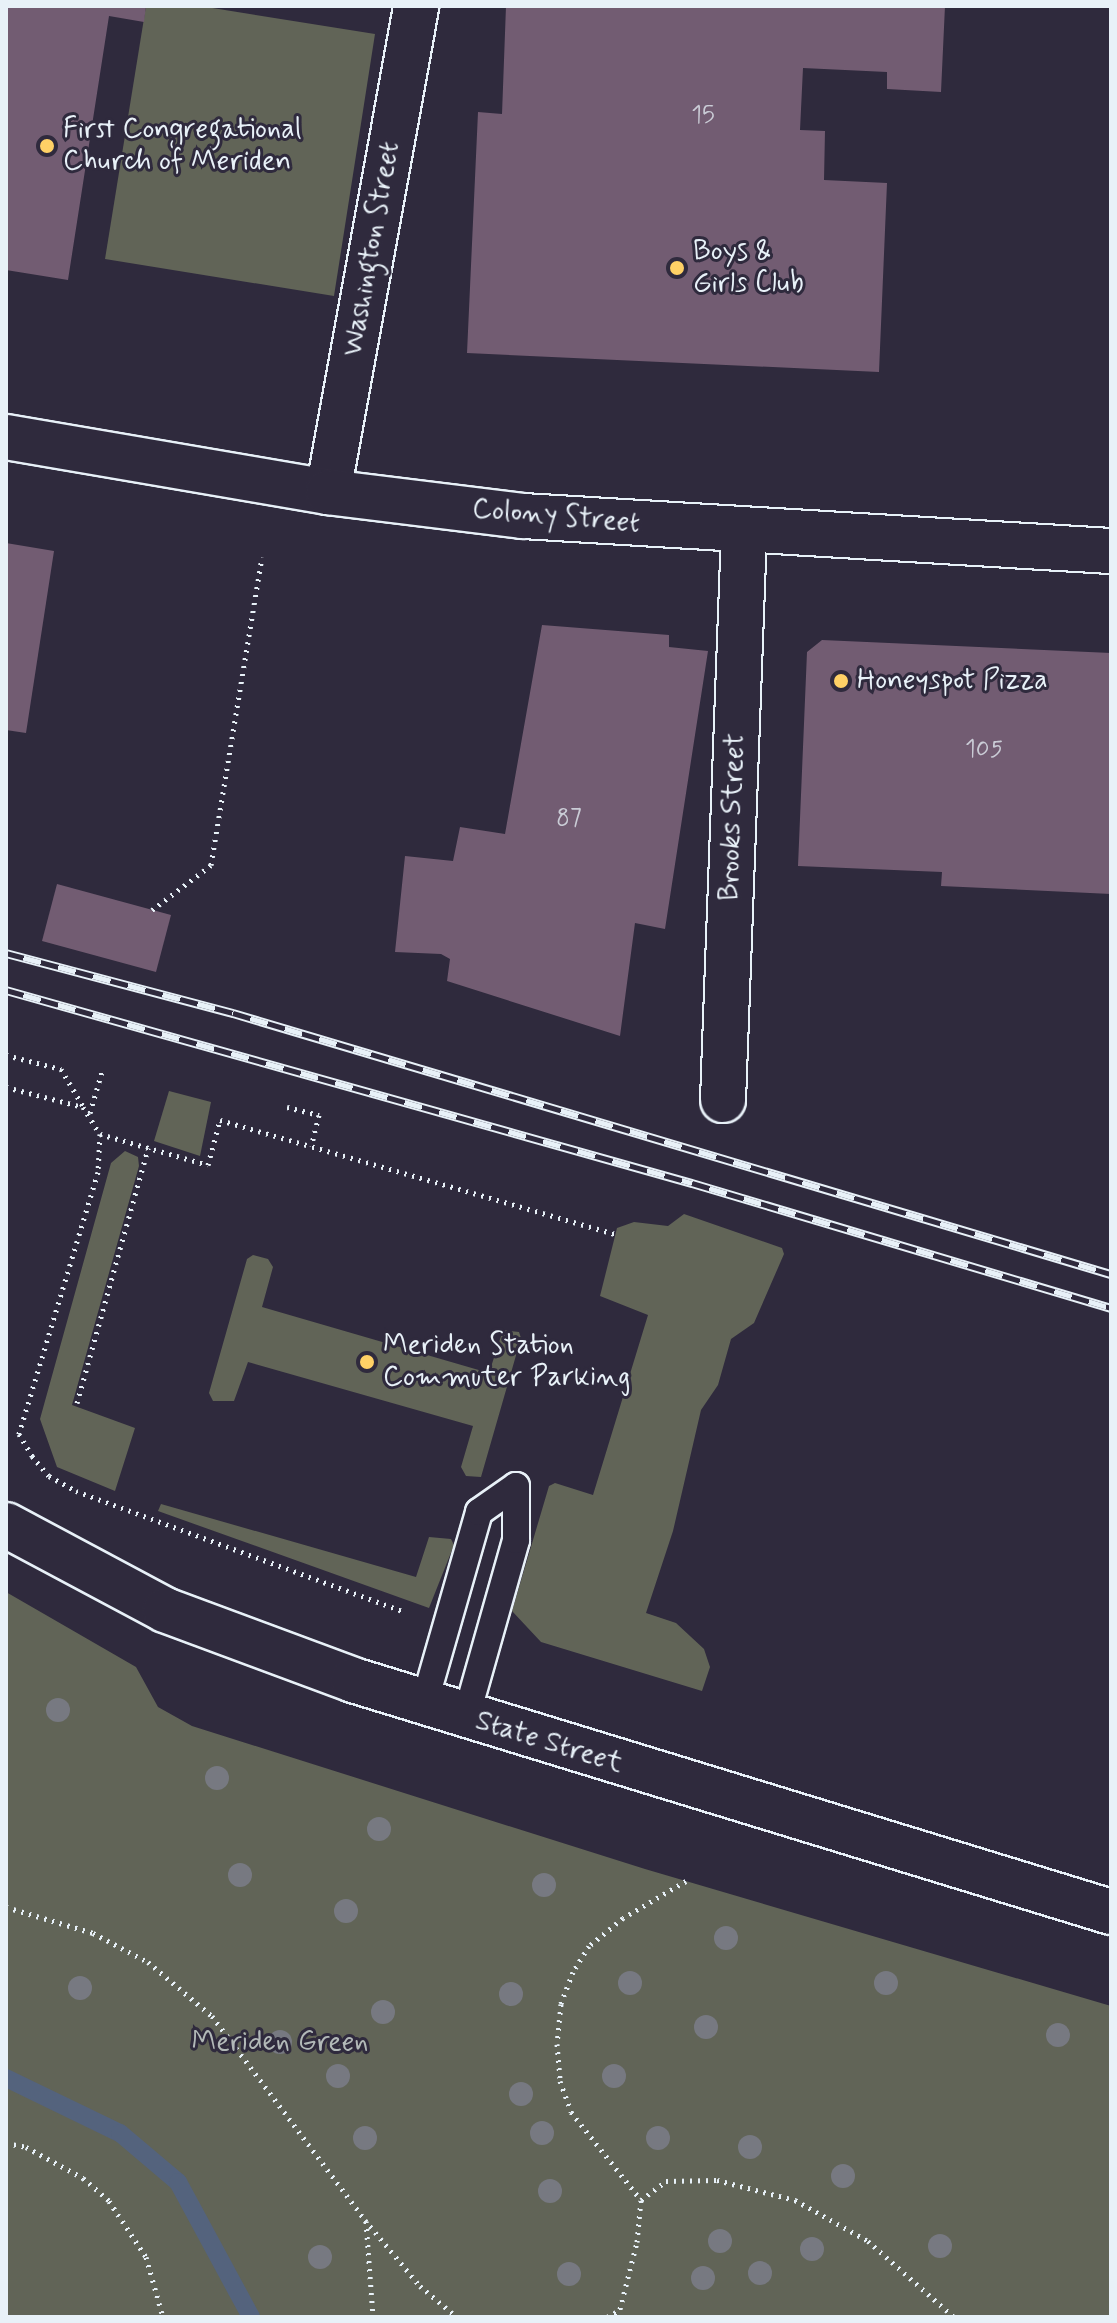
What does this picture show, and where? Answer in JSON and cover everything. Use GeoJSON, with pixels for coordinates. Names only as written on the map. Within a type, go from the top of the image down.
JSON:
{"type":"FeatureCollection","features":[{"type":"Feature","properties":{"kind":"street","name":"Washington Street"},"geometry":{"type":"LineString","coordinates":[[328,492],[416,6]]}},
{"type":"Feature","properties":{"kind":"street","name":"Colony Street"},"geometry":{"type":"LineString","coordinates":[[6,437],[328,492],[523,516],[744,533],[1111,551]]}},
{"type":"Feature","properties":{"kind":"street","name":"Brooks Street"},"geometry":{"type":"LineString","coordinates":[[723,1100],[744,533]]}},
{"type":"Feature","properties":{"kind":"street","name":"State Street"},"geometry":{"type":"LineString","coordinates":[[6,1525],[165,1610],[424,1704],[1111,1912]]}},
{"type":"Feature","properties":{"kind":"lane"},"geometry":{"type":"LineString","coordinates":[[424,1704],[479,1512],[516,1486],[516,1540],[466,1717]]}},
{"type":"Feature","properties":{"kind":"path"},"geometry":{"type":"LineString","coordinates":[[152,910],[211,865],[262,557]]}},
{"type":"Feature","properties":{"kind":"path"},"geometry":{"type":"LineString","coordinates":[[6,1055],[61,1069],[100,1134],[98,1172],[19,1434],[32,1456],[49,1476],[76,1491],[405,1612]]}},
{"type":"Feature","properties":{"kind":"path"},"geometry":{"type":"LineString","coordinates":[[90,1114],[103,1068]]}},
{"type":"Feature","properties":{"kind":"path"},"geometry":{"type":"LineString","coordinates":[[6,1087],[83,1107]]}},
{"type":"Feature","properties":{"kind":"path"},"geometry":{"type":"LineString","coordinates":[[287,1107],[319,1115],[311,1146]]}},
{"type":"Feature","properties":{"kind":"path"},"geometry":{"type":"LineString","coordinates":[[100,1134],[208,1165],[220,1120],[616,1234]]}},
{"type":"Feature","properties":{"kind":"path"},"geometry":{"type":"LineString","coordinates":[[77,1403],[148,1148]]}},
{"type":"Feature","properties":{"kind":"path"},"geometry":{"type":"LineString","coordinates":[[607,2317],[619,2314],[637,2242],[641,2200],[571,2112],[560,2081],[561,2004],[589,1946],[653,1897],[686,1881]]}},
{"type":"Feature","properties":{"kind":"path"},"geometry":{"type":"LineString","coordinates":[[6,1907],[93,1933],[148,1962],[212,2016],[365,2220],[420,2286],[457,2317]]}},
{"type":"Feature","properties":{"kind":"path"},"geometry":{"type":"LineString","coordinates":[[6,2143],[26,2147],[83,2178],[109,2201],[130,2227],[146,2257],[163,2317]]}},
{"type":"Feature","properties":{"kind":"path"},"geometry":{"type":"LineString","coordinates":[[641,2200],[666,2181],[717,2180],[771,2191],[868,2241],[954,2317]]}},
{"type":"Feature","properties":{"kind":"path"},"geometry":{"type":"LineString","coordinates":[[365,2220],[373,2317]]}},
{"type":"Feature","properties":{"kind":"green space"},"geometry":{"type":"Polygon","coordinates":[[[146,6],[200,6],[375,34],[334,296],[105,259],[146,6]]]}},
{"type":"Feature","properties":{"kind":"green space"},"geometry":{"type":"Polygon","coordinates":[[[169,1091],[211,1102],[200,1156],[154,1141],[169,1091]]]}},
{"type":"Feature","properties":{"kind":"green space"},"geometry":{"type":"Polygon","coordinates":[[[125,1151],[138,1157],[139,1166],[72,1405],[135,1428],[115,1491],[57,1467],[40,1419],[111,1163],[125,1151]]]}},
{"type":"Feature","properties":{"kind":"green space"},"geometry":{"type":"Polygon","coordinates":[[[684,1214],[782,1248],[784,1254],[754,1323],[731,1339],[718,1385],[701,1410],[673,1531],[646,1613],[676,1623],[704,1649],[710,1667],[702,1691],[541,1642],[512,1611],[549,1486],[555,1483],[593,1495],[648,1315],[600,1296],[617,1228],[634,1222],[668,1226],[684,1214]]]}},
{"type":"Feature","properties":{"kind":"green space"},"geometry":{"type":"Polygon","coordinates":[[[253,1255],[268,1259],[273,1267],[262,1307],[489,1373],[503,1330],[519,1332],[521,1338],[481,1477],[466,1476],[461,1467],[473,1426],[248,1362],[234,1401],[213,1401],[209,1393],[247,1259],[253,1255]]]}},
{"type":"Feature","properties":{"kind":"green space"},"geometry":{"type":"Polygon","coordinates":[[[161,1504],[416,1577],[429,1537],[451,1539],[454,1545],[429,1608],[158,1511],[161,1504]]]}},
{"type":"Feature","properties":{"kind":"green space","name":"Meriden Green"},"geometry":{"type":"Polygon","coordinates":[[[6,1592],[136,1667],[158,1707],[192,1726],[645,1869],[1111,2006],[1111,2317],[6,2317],[6,1592]]]}},
{"type":"Feature","properties":{"kind":"building","name":"First Congregational Church of Meriden"},"geometry":{"type":"Polygon","coordinates":[[[6,6],[146,6],[144,22],[109,16],[68,280],[6,270],[6,6]]]}},
{"type":"Feature","properties":{"kind":"building","name":"Boys & Girls Club"},"geometry":{"type":"Polygon","coordinates":[[[506,6],[945,6],[941,92],[887,89],[887,72],[803,68],[800,130],[825,131],[824,180],[887,183],[879,372],[467,353],[478,112],[502,114],[506,6]]]}},
{"type":"Feature","properties":{"kind":"building"},"geometry":{"type":"Polygon","coordinates":[[[6,543],[54,551],[26,733],[6,730],[6,543]]]}},
{"type":"Feature","properties":{"kind":"building"},"geometry":{"type":"Polygon","coordinates":[[[542,625],[669,635],[669,647],[708,651],[665,929],[635,923],[620,1036],[447,981],[450,959],[441,954],[395,952],[405,856],[453,861],[460,827],[505,834],[542,625]]]}},
{"type":"Feature","properties":{"kind":"building"},"geometry":{"type":"Polygon","coordinates":[[[822,640],[1111,653],[1111,894],[941,886],[942,872],[798,866],[807,652],[822,640]]]}},
{"type":"Feature","properties":{"kind":"building"},"geometry":{"type":"Polygon","coordinates":[[[57,884],[171,915],[156,972],[42,941],[57,884]]]}},
{"type":"Feature","properties":{"kind":"waterway"},"geometry":{"type":"LineString","coordinates":[[6,2078],[120,2133],[178,2182],[251,2317]]}},
{"type":"Feature","properties":{"kind":"railway"},"geometry":{"type":"LineString","coordinates":[[6,953],[233,1013],[1111,1274]]}},
{"type":"Feature","properties":{"kind":"railway"},"geometry":{"type":"LineString","coordinates":[[6,990],[692,1183],[1111,1308]]}},
{"type":"Feature","properties":{"kind":"place","name":"First Congregational Church of Meriden"},"geometry":{"type":"Point","coordinates":[47,146]}},
{"type":"Feature","properties":{"kind":"place","name":"Boys & Girls Club"},"geometry":{"type":"Point","coordinates":[677,268]}},
{"type":"Feature","properties":{"kind":"place","name":"Honeyspot Pizza"},"geometry":{"type":"Point","coordinates":[841,681]}},
{"type":"Feature","properties":{"kind":"place","name":"Meriden Station Commuter Parking"},"geometry":{"type":"Point","coordinates":[367,1362]}}]}
